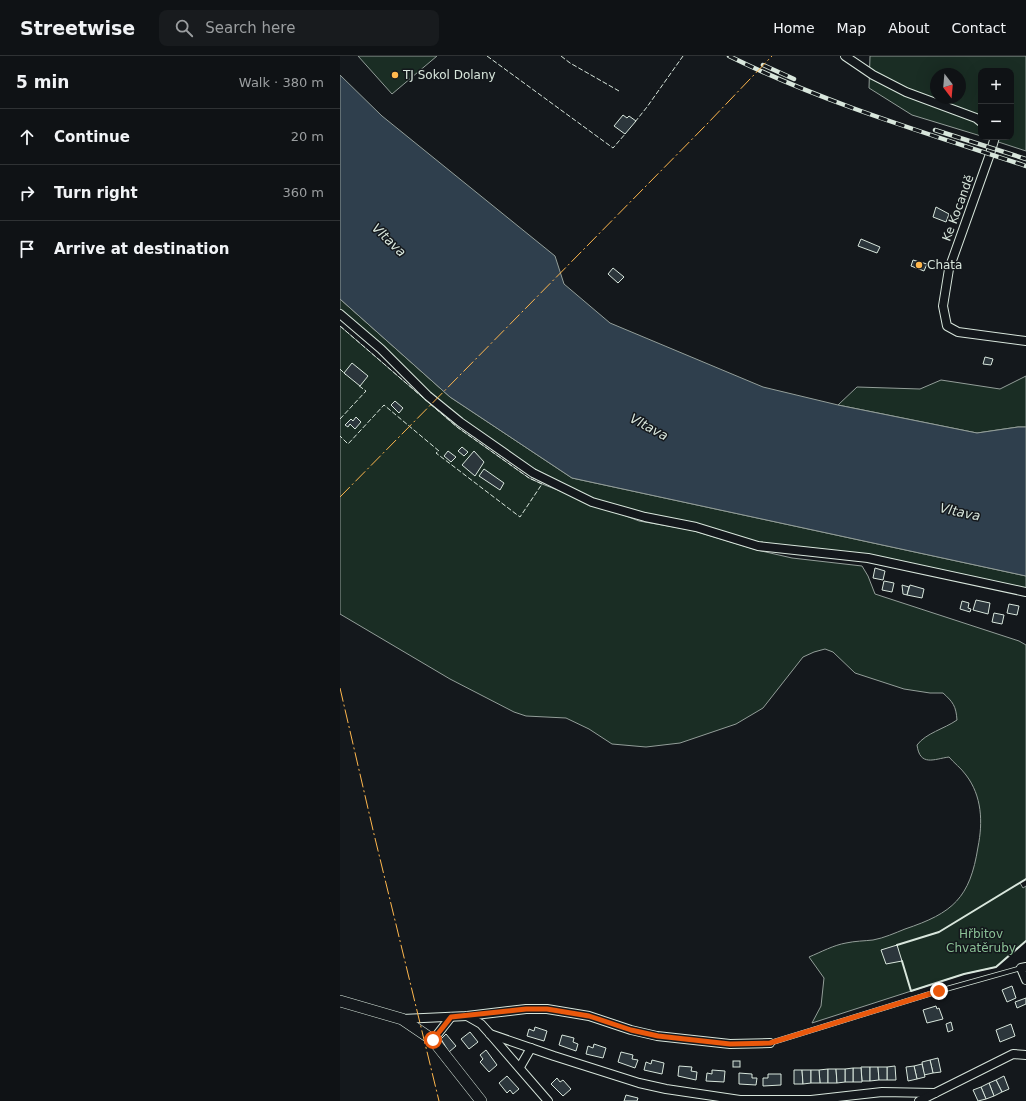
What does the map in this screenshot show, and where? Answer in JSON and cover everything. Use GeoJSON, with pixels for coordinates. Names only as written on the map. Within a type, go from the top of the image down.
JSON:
{"type":"FeatureCollection","features":[{"type":"Feature","properties":{"kind":"street"},"geometry":{"type":"LineString","coordinates":[[845,56],[873,75],[906,92],[978,120]]}},
{"type":"Feature","properties":{"kind":"street","name":"Ke Kocandě"},"geometry":{"type":"LineString","coordinates":[[994,140],[949,269],[943,306],[947,326],[958,332],[1026,341]]}},
{"type":"Feature","properties":{"kind":"street"},"geometry":{"type":"LineString","coordinates":[[340,314],[381,349],[428,396],[460,422],[533,474],[592,502],[645,517],[696,527],[758,546],[868,558],[1026,592]]}},
{"type":"Feature","properties":{"kind":"street"},"geometry":{"type":"LineString","coordinates":[[1023,967],[1026,980]]}},
{"type":"Feature","properties":{"kind":"street"},"geometry":{"type":"LineString","coordinates":[[340,1001],[402,1019],[433,1040],[482,1101]]}},
{"type":"Feature","properties":{"kind":"street"},"geometry":{"type":"LineString","coordinates":[[402,1019],[467,1016],[526,1009],[547,1009],[589,1016],[631,1030],[658,1036],[730,1044],[770,1043]]}},
{"type":"Feature","properties":{"kind":"street"},"geometry":{"type":"LineString","coordinates":[[467,1016],[480,1024],[490,1034],[548,1101]]}},
{"type":"Feature","properties":{"kind":"street"},"geometry":{"type":"LineString","coordinates":[[433,1040],[451,1017]]}},
{"type":"Feature","properties":{"kind":"street"},"geometry":{"type":"LineString","coordinates":[[490,1034],[639,1083],[666,1089],[740,1100],[811,1100],[882,1092],[934,1093]]}},
{"type":"Feature","properties":{"kind":"street"},"geometry":{"type":"LineString","coordinates":[[520,1067],[531,1048]]}},
{"type":"Feature","properties":{"kind":"street"},"geometry":{"type":"LineString","coordinates":[[919,1101],[1013,1054],[1026,1055]]}},
{"type":"Feature","properties":{"kind":"street"},"geometry":{"type":"LineString","coordinates":[[882,1092],[885,1101]]}},
{"type":"Feature","properties":{"kind":"lane"},"geometry":{"type":"LineString","coordinates":[[770,1043],[931,993],[1023,967]]}},
{"type":"Feature","properties":{"kind":"green space","name":"TJ Sokol Dolany"},"geometry":{"type":"Polygon","coordinates":[[[358,56],[437,56],[392,94],[358,56]]]}},
{"type":"Feature","properties":{"kind":"green space"},"geometry":{"type":"Polygon","coordinates":[[[870,56],[1026,56],[1026,151],[992,140],[1014,140],[1014,68],[978,68],[978,135],[912,115],[869,88],[870,56]]]}},
{"type":"Feature","properties":{"kind":"green space"},"geometry":{"type":"Polygon","coordinates":[[[340,299],[450,397],[572,478],[1026,576],[1026,592],[868,558],[758,546],[592,502],[533,473],[460,422],[340,314],[340,299]]]}},
{"type":"Feature","properties":{"kind":"green space","name":"Hřbitov Chvatěruby"},"geometry":{"type":"Polygon","coordinates":[[[340,326],[457,427],[529,478],[639,521],[691,530],[757,550],[792,558],[862,566],[868,576],[875,594],[1019,641],[1026,645],[1026,879],[1020,883],[1023,888],[1026,886],[1026,941],[996,967],[964,974],[812,1023],[821,1006],[824,978],[809,957],[841,944],[885,937],[936,917],[956,901],[964,891],[970,879],[975,865],[980,838],[981,819],[975,792],[966,775],[949,757],[933,760],[924,759],[919,752],[917,745],[925,737],[957,720],[956,711],[953,705],[943,693],[930,693],[904,689],[855,673],[833,652],[825,649],[803,657],[763,708],[736,724],[680,743],[646,747],[612,744],[589,729],[566,718],[526,716],[514,712],[450,679],[340,614],[340,326]]]}},
{"type":"Feature","properties":{"kind":"green space"},"geometry":{"type":"Polygon","coordinates":[[[1026,376],[1026,427],[977,433],[838,405],[857,387],[920,389],[941,380],[1000,389],[1026,376]]]}},
{"type":"Feature","properties":{"kind":"water","name":"Vltava"},"geometry":{"type":"Polygon","coordinates":[[[340,75],[382,116],[555,256],[564,284],[610,323],[763,387],[838,405],[977,433],[1026,427],[1026,576],[572,478],[450,397],[340,299],[340,75]]]}},
{"type":"Feature","properties":{"kind":"building"},"geometry":{"type":"Polygon","coordinates":[[[623,115],[627,118],[629,116],[636,121],[625,134],[614,126],[623,115]]]}},
{"type":"Feature","properties":{"kind":"building"},"geometry":{"type":"Polygon","coordinates":[[[936,207],[949,214],[946,222],[933,217],[936,207]]]}},
{"type":"Feature","properties":{"kind":"building"},"geometry":{"type":"Polygon","coordinates":[[[861,239],[880,247],[877,253],[858,246],[861,239]]]}},
{"type":"Feature","properties":{"kind":"building","name":"Chata"},"geometry":{"type":"Polygon","coordinates":[[[913,260],[927,264],[924,271],[911,266],[913,260]]]}},
{"type":"Feature","properties":{"kind":"building"},"geometry":{"type":"Polygon","coordinates":[[[613,268],[624,277],[618,283],[608,274],[613,268]]]}},
{"type":"Feature","properties":{"kind":"building"},"geometry":{"type":"Polygon","coordinates":[[[985,357],[993,359],[991,365],[983,364],[985,357]]]}},
{"type":"Feature","properties":{"kind":"building"},"geometry":{"type":"Polygon","coordinates":[[[352,363],[368,376],[360,386],[344,373],[352,363]]]}},
{"type":"Feature","properties":{"kind":"building"},"geometry":{"type":"Polygon","coordinates":[[[395,401],[403,408],[399,413],[391,405],[395,401]]]}},
{"type":"Feature","properties":{"kind":"building"},"geometry":{"type":"Polygon","coordinates":[[[356,417],[361,422],[355,429],[350,424],[348,427],[345,425],[351,419],[353,421],[356,417]]]}},
{"type":"Feature","properties":{"kind":"building"},"geometry":{"type":"Polygon","coordinates":[[[462,447],[468,452],[464,456],[458,451],[462,447]]]}},
{"type":"Feature","properties":{"kind":"building"},"geometry":{"type":"Polygon","coordinates":[[[448,451],[456,457],[451,462],[444,456],[448,451]]]}},
{"type":"Feature","properties":{"kind":"building"},"geometry":{"type":"Polygon","coordinates":[[[474,451],[484,462],[475,476],[462,465],[474,451]]]}},
{"type":"Feature","properties":{"kind":"building"},"geometry":{"type":"Polygon","coordinates":[[[484,469],[504,483],[500,490],[479,476],[484,469]]]}},
{"type":"Feature","properties":{"kind":"building"},"geometry":{"type":"Polygon","coordinates":[[[875,568],[885,571],[883,580],[873,578],[875,568]]]}},
{"type":"Feature","properties":{"kind":"building"},"geometry":{"type":"Polygon","coordinates":[[[884,581],[894,583],[892,592],[882,590],[884,581]]]}},
{"type":"Feature","properties":{"kind":"building"},"geometry":{"type":"Polygon","coordinates":[[[902,585],[909,587],[907,595],[903,594],[902,585]]]}},
{"type":"Feature","properties":{"kind":"building"},"geometry":{"type":"Polygon","coordinates":[[[910,585],[924,589],[922,598],[907,595],[910,585]]]}},
{"type":"Feature","properties":{"kind":"building"},"geometry":{"type":"Polygon","coordinates":[[[976,600],[990,603],[988,614],[973,610],[976,600]]]}},
{"type":"Feature","properties":{"kind":"building"},"geometry":{"type":"Polygon","coordinates":[[[962,601],[969,603],[968,608],[971,609],[970,612],[960,609],[962,601]]]}},
{"type":"Feature","properties":{"kind":"building"},"geometry":{"type":"Polygon","coordinates":[[[1009,604],[1019,606],[1017,615],[1007,613],[1009,604]]]}},
{"type":"Feature","properties":{"kind":"building"},"geometry":{"type":"Polygon","coordinates":[[[994,613],[1004,615],[1002,624],[992,622],[994,613]]]}},
{"type":"Feature","properties":{"kind":"building"},"geometry":{"type":"Polygon","coordinates":[[[897,945],[902,961],[886,964],[881,950],[897,945]]]}},
{"type":"Feature","properties":{"kind":"building"},"geometry":{"type":"Polygon","coordinates":[[[1012,986],[1016,998],[1007,1002],[1002,990],[1012,986]]]}},
{"type":"Feature","properties":{"kind":"building"},"geometry":{"type":"Polygon","coordinates":[[[1026,998],[1026,1004],[1017,1008],[1015,1002],[1026,998]]]}},
{"type":"Feature","properties":{"kind":"building"},"geometry":{"type":"Polygon","coordinates":[[[936,1006],[937,1009],[939,1008],[943,1019],[927,1023],[923,1010],[936,1006]]]}},
{"type":"Feature","properties":{"kind":"building"},"geometry":{"type":"Polygon","coordinates":[[[951,1022],[953,1030],[948,1032],[946,1024],[951,1022]]]}},
{"type":"Feature","properties":{"kind":"building"},"geometry":{"type":"Polygon","coordinates":[[[1011,1024],[1015,1036],[1000,1042],[996,1030],[1011,1024]]]}},
{"type":"Feature","properties":{"kind":"building"},"geometry":{"type":"Polygon","coordinates":[[[535,1027],[547,1031],[544,1041],[527,1036],[529,1029],[534,1031],[535,1027]]]}},
{"type":"Feature","properties":{"kind":"building"},"geometry":{"type":"Polygon","coordinates":[[[470,1032],[478,1042],[469,1049],[461,1039],[470,1032]]]}},
{"type":"Feature","properties":{"kind":"building"},"geometry":{"type":"Polygon","coordinates":[[[446,1034],[456,1046],[449,1052],[441,1039],[446,1034]]]}},
{"type":"Feature","properties":{"kind":"building"},"geometry":{"type":"Polygon","coordinates":[[[562,1035],[574,1038],[573,1042],[578,1044],[576,1051],[559,1045],[562,1035]]]}},
{"type":"Feature","properties":{"kind":"building"},"geometry":{"type":"Polygon","coordinates":[[[594,1044],[606,1048],[603,1058],[586,1054],[588,1046],[593,1048],[594,1044]]]}},
{"type":"Feature","properties":{"kind":"building"},"geometry":{"type":"Polygon","coordinates":[[[486,1050],[497,1065],[489,1072],[480,1062],[483,1059],[480,1055],[486,1050]]]}},
{"type":"Feature","properties":{"kind":"building"},"geometry":{"type":"Polygon","coordinates":[[[621,1052],[633,1055],[632,1059],[638,1060],[635,1068],[618,1062],[621,1052]]]}},
{"type":"Feature","properties":{"kind":"building"},"geometry":{"type":"Polygon","coordinates":[[[938,1058],[941,1072],[933,1073],[930,1060],[938,1058]]]}},
{"type":"Feature","properties":{"kind":"building"},"geometry":{"type":"Polygon","coordinates":[[[652,1060],[664,1063],[662,1074],[644,1070],[646,1062],[651,1064],[652,1060]]]}},
{"type":"Feature","properties":{"kind":"building"},"geometry":{"type":"Polygon","coordinates":[[[930,1060],[933,1073],[924,1075],[922,1062],[930,1060]]]}},
{"type":"Feature","properties":{"kind":"building"},"geometry":{"type":"Polygon","coordinates":[[[733,1061],[740,1061],[740,1067],[733,1067],[733,1061]]]}},
{"type":"Feature","properties":{"kind":"building"},"geometry":{"type":"Polygon","coordinates":[[[922,1064],[925,1077],[917,1079],[914,1066],[922,1064]]]}},
{"type":"Feature","properties":{"kind":"building"},"geometry":{"type":"Polygon","coordinates":[[[679,1066],[692,1067],[691,1071],[697,1072],[696,1080],[678,1076],[679,1066]]]}},
{"type":"Feature","properties":{"kind":"building"},"geometry":{"type":"Polygon","coordinates":[[[895,1066],[896,1080],[887,1080],[887,1067],[895,1066]]]}},
{"type":"Feature","properties":{"kind":"building"},"geometry":{"type":"Polygon","coordinates":[[[914,1066],[917,1079],[908,1081],[906,1067],[914,1066]]]}},
{"type":"Feature","properties":{"kind":"building"},"geometry":{"type":"Polygon","coordinates":[[[861,1067],[870,1067],[870,1081],[862,1081],[861,1067]]]}},
{"type":"Feature","properties":{"kind":"building"},"geometry":{"type":"Polygon","coordinates":[[[870,1067],[878,1067],[879,1080],[870,1081],[870,1067]]]}},
{"type":"Feature","properties":{"kind":"building"},"geometry":{"type":"Polygon","coordinates":[[[878,1067],[887,1067],[887,1080],[879,1080],[878,1067]]]}},
{"type":"Feature","properties":{"kind":"building"},"geometry":{"type":"Polygon","coordinates":[[[853,1068],[861,1068],[862,1082],[853,1082],[853,1068]]]}},
{"type":"Feature","properties":{"kind":"building"},"geometry":{"type":"Polygon","coordinates":[[[853,1068],[853,1082],[845,1082],[845,1069],[853,1068]]]}},
{"type":"Feature","properties":{"kind":"building"},"geometry":{"type":"Polygon","coordinates":[[[828,1069],[828,1083],[820,1083],[819,1070],[828,1069]]]}},
{"type":"Feature","properties":{"kind":"building"},"geometry":{"type":"Polygon","coordinates":[[[828,1069],[836,1069],[837,1083],[828,1083],[828,1069]]]}},
{"type":"Feature","properties":{"kind":"building"},"geometry":{"type":"Polygon","coordinates":[[[836,1069],[845,1069],[845,1082],[837,1083],[836,1069]]]}},
{"type":"Feature","properties":{"kind":"building"},"geometry":{"type":"Polygon","coordinates":[[[712,1070],[725,1071],[724,1082],[706,1081],[707,1073],[712,1074],[712,1070]]]}},
{"type":"Feature","properties":{"kind":"building"},"geometry":{"type":"Polygon","coordinates":[[[794,1070],[802,1070],[803,1084],[794,1084],[794,1070]]]}},
{"type":"Feature","properties":{"kind":"building"},"geometry":{"type":"Polygon","coordinates":[[[802,1070],[811,1070],[811,1083],[803,1084],[802,1070]]]}},
{"type":"Feature","properties":{"kind":"building"},"geometry":{"type":"Polygon","coordinates":[[[811,1070],[819,1070],[820,1083],[811,1083],[811,1070]]]}},
{"type":"Feature","properties":{"kind":"building"},"geometry":{"type":"Polygon","coordinates":[[[739,1073],[752,1074],[752,1078],[757,1078],[756,1085],[739,1084],[739,1073]]]}},
{"type":"Feature","properties":{"kind":"building"},"geometry":{"type":"Polygon","coordinates":[[[768,1074],[781,1074],[781,1085],[763,1086],[763,1078],[768,1078],[768,1074]]]}},
{"type":"Feature","properties":{"kind":"building"},"geometry":{"type":"Polygon","coordinates":[[[507,1076],[519,1089],[513,1094],[510,1090],[507,1093],[499,1083],[507,1076]]]}},
{"type":"Feature","properties":{"kind":"building"},"geometry":{"type":"Polygon","coordinates":[[[1004,1076],[1009,1089],[1002,1092],[996,1080],[1004,1076]]]}},
{"type":"Feature","properties":{"kind":"building"},"geometry":{"type":"Polygon","coordinates":[[[557,1078],[560,1082],[563,1080],[571,1089],[563,1096],[551,1084],[557,1078]]]}},
{"type":"Feature","properties":{"kind":"building"},"geometry":{"type":"Polygon","coordinates":[[[996,1080],[1002,1092],[994,1096],[989,1083],[996,1080]]]}},
{"type":"Feature","properties":{"kind":"building"},"geometry":{"type":"Polygon","coordinates":[[[989,1083],[994,1096],[986,1099],[981,1087],[989,1083]]]}},
{"type":"Feature","properties":{"kind":"building"},"geometry":{"type":"Polygon","coordinates":[[[981,1087],[986,1099],[978,1101],[973,1090],[981,1087]]]}},
{"type":"Feature","properties":{"kind":"building"},"geometry":{"type":"Polygon","coordinates":[[[626,1095],[638,1098],[637,1101],[624,1101],[626,1095]]]}},
{"type":"Feature","properties":{"kind":"railway"},"geometry":{"type":"LineString","coordinates":[[729,56],[765,73],[838,103],[1026,166]]}},
{"type":"Feature","properties":{"kind":"railway"},"geometry":{"type":"LineString","coordinates":[[763,65],[794,79]]}},
{"type":"Feature","properties":{"kind":"railway"},"geometry":{"type":"LineString","coordinates":[[935,130],[1026,159]]}},
{"type":"Feature","properties":{"kind":"fence"},"geometry":{"type":"LineString","coordinates":[[487,56],[613,148],[626,133]]}},
{"type":"Feature","properties":{"kind":"fence"},"geometry":{"type":"LineString","coordinates":[[561,56],[570,63],[619,91]]}},
{"type":"Feature","properties":{"kind":"fence"},"geometry":{"type":"LineString","coordinates":[[635,122],[683,56]]}},
{"type":"Feature","properties":{"kind":"fence"},"geometry":{"type":"LineString","coordinates":[[340,326],[457,427],[529,478],[542,484],[520,517],[436,453],[439,451],[384,405],[348,444],[340,436]]}},
{"type":"Feature","properties":{"kind":"fence"},"geometry":{"type":"LineString","coordinates":[[340,369],[346,375]]}},
{"type":"Feature","properties":{"kind":"fence"},"geometry":{"type":"LineString","coordinates":[[340,419],[366,391],[358,385]]}},
{"type":"Feature","properties":{"kind":"wall"},"geometry":{"type":"LineString","coordinates":[[897,945],[939,932],[1026,879]]}},
{"type":"Feature","properties":{"kind":"wall"},"geometry":{"type":"LineString","coordinates":[[902,961],[911,991],[964,974],[996,967],[1026,941]]}},
{"type":"Feature","properties":{"kind":"power"},"geometry":{"type":"LineString","coordinates":[[340,497],[772,56]]}},
{"type":"Feature","properties":{"kind":"power"},"geometry":{"type":"LineString","coordinates":[[340,688],[439,1101]]}},
{"type":"Feature","properties":{"kind":"place","name":"TJ Sokol Dolany"},"geometry":{"type":"Point","coordinates":[395,75]}},
{"type":"Feature","properties":{"kind":"place","name":"Chata"},"geometry":{"type":"Point","coordinates":[919,265]}},
{"type":"Feature","properties":{"kind":"route"},"geometry":{"type":"LineString","coordinates":[[433,1040],[451,1017],[526,1009],[547,1009],[589,1016],[631,1030],[658,1036],[730,1044],[770,1043],[939,991]]}}]}
